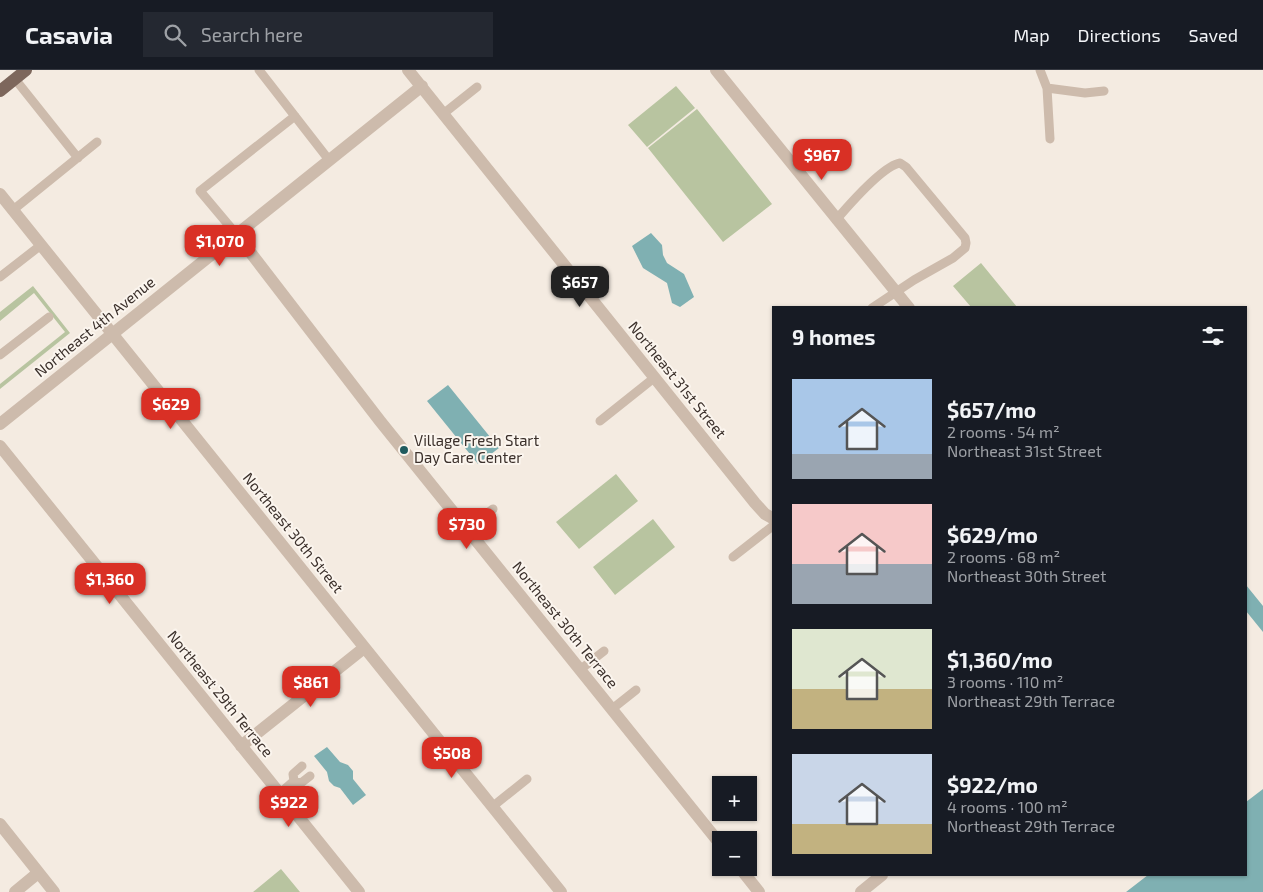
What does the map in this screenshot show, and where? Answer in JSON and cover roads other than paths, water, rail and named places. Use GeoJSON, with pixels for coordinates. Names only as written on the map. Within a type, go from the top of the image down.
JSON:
{"type":"FeatureCollection","features":[{"type":"Feature","properties":{"kind":"main road"},"geometry":{"type":"LineString","coordinates":[[0,91],[26,70]]}},
{"type":"Feature","properties":{"kind":"street","name":"Northeast 31st Street"},"geometry":{"type":"LineString","coordinates":[[408,70],[755,504],[772,518]]}},
{"type":"Feature","properties":{"kind":"street"},"geometry":{"type":"LineString","coordinates":[[716,70],[906,306]]}},
{"type":"Feature","properties":{"kind":"street","name":"Northeast 4th Avenue"},"geometry":{"type":"LineString","coordinates":[[0,424],[422,86]]}},
{"type":"Feature","properties":{"kind":"street","name":"Northeast 30th Street"},"geometry":{"type":"LineString","coordinates":[[0,194],[561,892]]}},
{"type":"Feature","properties":{"kind":"street","name":"Northeast 30th Terrace"},"geometry":{"type":"LineString","coordinates":[[237,235],[380,420],[712,834]]}},
{"type":"Feature","properties":{"kind":"street","name":"Northeast 29th Terrace"},"geometry":{"type":"LineString","coordinates":[[0,446],[359,892]]}},
{"type":"Feature","properties":{"kind":"street"},"geometry":{"type":"LineString","coordinates":[[241,746],[364,648]]}},
{"type":"Feature","properties":{"kind":"street"},"geometry":{"type":"LineString","coordinates":[[0,824],[54,892]]}},
{"type":"Feature","properties":{"kind":"street"},"geometry":{"type":"LineString","coordinates":[[15,892],[38,873]]}},
{"type":"Feature","properties":{"kind":"street"},"geometry":{"type":"LineString","coordinates":[[746,876],[759,892]]}},
{"type":"Feature","properties":{"kind":"street"},"geometry":{"type":"LineString","coordinates":[[861,892],[881,876]]}},
{"type":"Feature","properties":{"kind":"lane"},"geometry":{"type":"LineString","coordinates":[[259,70],[329,160]]}},
{"type":"Feature","properties":{"kind":"lane"},"geometry":{"type":"LineString","coordinates":[[1040,70],[1047,88],[1050,139]]}},
{"type":"Feature","properties":{"kind":"lane"},"geometry":{"type":"LineString","coordinates":[[15,79],[78,158]]}},
{"type":"Feature","properties":{"kind":"lane"},"geometry":{"type":"LineString","coordinates":[[443,114],[478,87]]}},
{"type":"Feature","properties":{"kind":"lane"},"geometry":{"type":"LineString","coordinates":[[1047,88],[1086,94],[1104,91]]}},
{"type":"Feature","properties":{"kind":"lane"},"geometry":{"type":"LineString","coordinates":[[237,235],[200,191],[295,116]]}},
{"type":"Feature","properties":{"kind":"lane"},"geometry":{"type":"LineString","coordinates":[[13,210],[97,142]]}},
{"type":"Feature","properties":{"kind":"lane"},"geometry":{"type":"LineString","coordinates":[[836,220],[850,203],[890,166],[900,163],[906,167],[965,238],[965,248],[953,258],[875,306]]}},
{"type":"Feature","properties":{"kind":"lane"},"geometry":{"type":"LineString","coordinates":[[0,277],[41,245]]}},
{"type":"Feature","properties":{"kind":"lane"},"geometry":{"type":"LineString","coordinates":[[0,355],[49,317]]}},
{"type":"Feature","properties":{"kind":"lane"},"geometry":{"type":"LineString","coordinates":[[600,421],[654,378]]}},
{"type":"Feature","properties":{"kind":"lane"},"geometry":{"type":"LineString","coordinates":[[467,528],[493,509]]}},
{"type":"Feature","properties":{"kind":"lane"},"geometry":{"type":"LineString","coordinates":[[733,557],[772,527]]}},
{"type":"Feature","properties":{"kind":"lane"},"geometry":{"type":"LineString","coordinates":[[581,669],[604,651]]}},
{"type":"Feature","properties":{"kind":"lane"},"geometry":{"type":"LineString","coordinates":[[612,709],[636,690]]}},
{"type":"Feature","properties":{"kind":"lane"},"geometry":{"type":"LineString","coordinates":[[294,781],[293,774],[302,766]]}},
{"type":"Feature","properties":{"kind":"lane"},"geometry":{"type":"LineString","coordinates":[[294,781],[301,783],[310,776]]}},
{"type":"Feature","properties":{"kind":"lane"},"geometry":{"type":"LineString","coordinates":[[492,807],[527,779]]}},
{"type":"Feature","properties":{"kind":"lane"},"geometry":{"type":"LineString","coordinates":[[279,794],[294,781]]}},
{"type":"Feature","properties":{"kind":"water"},"geometry":{"type":"Polygon","coordinates":[[[651,233],[662,245],[663,255],[667,263],[684,274],[694,297],[680,307],[672,303],[667,283],[643,268],[632,246],[651,233]]]}},
{"type":"Feature","properties":{"kind":"water"},"geometry":{"type":"Polygon","coordinates":[[[448,385],[499,448],[478,464],[427,401],[448,385]]]}},
{"type":"Feature","properties":{"kind":"water"},"geometry":{"type":"Polygon","coordinates":[[[1247,586],[1263,606],[1263,632],[1247,612],[1247,586]]]}},
{"type":"Feature","properties":{"kind":"water"},"geometry":{"type":"Polygon","coordinates":[[[327,747],[340,762],[348,765],[353,771],[353,779],[366,795],[353,805],[340,788],[334,786],[329,781],[327,772],[314,756],[327,747]]]}},
{"type":"Feature","properties":{"kind":"water"},"geometry":{"type":"Polygon","coordinates":[[[1263,789],[1263,892],[1126,892],[1147,876],[1247,876],[1247,801],[1263,789]]]}},
{"type":"Feature","properties":{"kind":"place","name":"Village Fresh Start Day Care Center"},"geometry":{"type":"Point","coordinates":[404,450]}}]}
